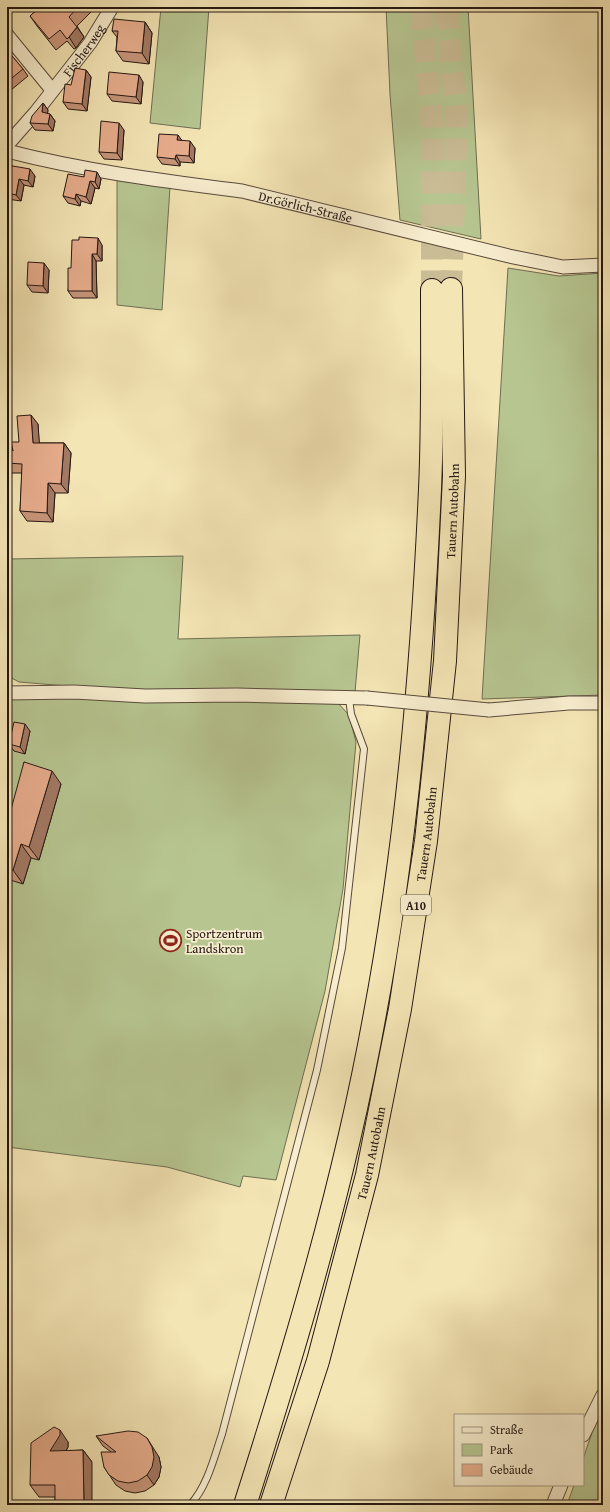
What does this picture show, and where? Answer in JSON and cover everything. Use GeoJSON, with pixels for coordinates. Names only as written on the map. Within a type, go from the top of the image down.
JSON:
{"type":"FeatureCollection","features":[{"type":"Feature","properties":{"kind":"highway","name":"Tauern Autobahn"},"geometry":{"type":"LineString","coordinates":[[245,1505],[294,1353],[339,1182],[374,1020],[401,848],[422,643],[442,290],[454,483],[445,661],[426,841],[400,1009],[367,1175],[318,1361],[271,1505]]}},
{"type":"Feature","properties":{"kind":"street","name":"Fischerweg"},"geometry":{"type":"LineString","coordinates":[[7,145],[36,112],[90,44],[112,7]]}},
{"type":"Feature","properties":{"kind":"street","name":"Fischerweg"},"geometry":{"type":"LineString","coordinates":[[7,35],[52,90]]}},
{"type":"Feature","properties":{"kind":"street","name":"Dr.Görlich-Straße"},"geometry":{"type":"LineString","coordinates":[[7,151],[52,162],[200,186],[242,191],[509,256],[564,267],[603,265]]}},
{"type":"Feature","properties":{"kind":"street"},"geometry":{"type":"LineString","coordinates":[[7,693],[74,692],[145,696],[237,695],[368,698],[489,710],[569,703],[603,703]]}},
{"type":"Feature","properties":{"kind":"street"},"geometry":{"type":"LineString","coordinates":[[584,1433],[603,1395]]}},
{"type":"Feature","properties":{"kind":"street"},"geometry":{"type":"LineString","coordinates":[[553,1505],[561,1486]]}},
{"type":"Feature","properties":{"kind":"lane"},"geometry":{"type":"LineString","coordinates":[[190,1505],[196,1498],[206,1480],[222,1434],[325,1033],[342,948],[364,749],[351,714],[349,698]]}},
{"type":"Feature","properties":{"kind":"green space"},"geometry":{"type":"Polygon","coordinates":[[[161,7],[209,7],[200,129],[150,123],[161,7]]]}},
{"type":"Feature","properties":{"kind":"green space"},"geometry":{"type":"Polygon","coordinates":[[[386,7],[468,7],[481,239],[400,220],[390,94],[386,7]]]}},
{"type":"Feature","properties":{"kind":"green space"},"geometry":{"type":"Polygon","coordinates":[[[117,178],[170,187],[162,310],[117,305],[117,178]]]}},
{"type":"Feature","properties":{"kind":"green space"},"geometry":{"type":"Polygon","coordinates":[[[508,268],[559,276],[603,273],[603,695],[482,699],[508,268]]]}},
{"type":"Feature","properties":{"kind":"green space"},"geometry":{"type":"Polygon","coordinates":[[[183,556],[178,639],[360,635],[355,692],[151,693],[19,682],[8,676],[8,559],[183,556]]]}},
{"type":"Feature","properties":{"kind":"green space","name":"Sportzentrum Landskron"},"geometry":{"type":"Polygon","coordinates":[[[12,693],[336,701],[349,715],[356,742],[343,889],[325,991],[276,1180],[243,1176],[240,1187],[167,1167],[7,1147],[7,721],[12,693]]]}},
{"type":"Feature","properties":{"kind":"green space"},"geometry":{"type":"Polygon","coordinates":[[[603,1408],[603,1505],[567,1505],[574,1486],[584,1486],[584,1456],[596,1421],[603,1408]]]}},
{"type":"Feature","properties":{"kind":"building"},"geometry":{"type":"Polygon","coordinates":[[[40,7],[78,7],[69,17],[77,27],[67,39],[60,30],[49,39],[30,16],[40,7]]]}},
{"type":"Feature","properties":{"kind":"building"},"geometry":{"type":"Polygon","coordinates":[[[114,19],[145,22],[142,53],[116,51],[118,31],[112,31],[114,19]]]}},
{"type":"Feature","properties":{"kind":"building"},"geometry":{"type":"Polygon","coordinates":[[[7,50],[23,69],[7,82],[7,50]]]}},
{"type":"Feature","properties":{"kind":"building"},"geometry":{"type":"Polygon","coordinates":[[[75,68],[86,70],[82,104],[63,102],[65,84],[71,85],[75,68]]]}},
{"type":"Feature","properties":{"kind":"building"},"geometry":{"type":"Polygon","coordinates":[[[109,72],[139,75],[136,97],[107,94],[109,72]]]}},
{"type":"Feature","properties":{"kind":"building"},"geometry":{"type":"Polygon","coordinates":[[[43,103],[42,112],[50,114],[48,124],[30,123],[32,116],[43,103]]]}},
{"type":"Feature","properties":{"kind":"building"},"geometry":{"type":"Polygon","coordinates":[[[101,121],[119,123],[117,153],[99,152],[101,121]]]}},
{"type":"Feature","properties":{"kind":"building"},"geometry":{"type":"Polygon","coordinates":[[[159,134],[178,135],[177,140],[190,141],[189,156],[176,155],[175,159],[157,157],[159,134]]]}},
{"type":"Feature","properties":{"kind":"building"},"geometry":{"type":"Polygon","coordinates":[[[7,165],[30,169],[28,181],[19,179],[16,195],[7,193],[7,165]]]}},
{"type":"Feature","properties":{"kind":"building"},"geometry":{"type":"Polygon","coordinates":[[[85,170],[97,172],[95,182],[90,181],[86,197],[76,194],[75,199],[63,196],[68,174],[84,177],[85,170]]]}},
{"type":"Feature","properties":{"kind":"building"},"geometry":{"type":"Polygon","coordinates":[[[79,237],[98,238],[97,254],[92,254],[92,291],[68,291],[68,268],[71,268],[72,240],[79,240],[79,237]]]}},
{"type":"Feature","properties":{"kind":"building"},"geometry":{"type":"Polygon","coordinates":[[[28,262],[44,263],[43,286],[27,285],[28,262]]]}},
{"type":"Feature","properties":{"kind":"building"},"geometry":{"type":"Polygon","coordinates":[[[31,415],[33,443],[64,443],[61,484],[48,483],[47,513],[20,511],[22,464],[7,463],[7,440],[13,451],[11,442],[19,442],[17,416],[31,415]]]}},
{"type":"Feature","properties":{"kind":"building"},"geometry":{"type":"Polygon","coordinates":[[[14,722],[25,724],[20,747],[9,744],[14,722]]]}},
{"type":"Feature","properties":{"kind":"building"},"geometry":{"type":"Polygon","coordinates":[[[24,762],[52,771],[29,847],[21,844],[13,870],[7,868],[7,824],[24,762]]]}},
{"type":"Feature","properties":{"kind":"building"},"geometry":{"type":"Polygon","coordinates":[[[54,1427],[60,1430],[60,1435],[50,1451],[83,1450],[84,1505],[28,1505],[55,1503],[55,1485],[30,1485],[31,1443],[54,1427]]]}},
{"type":"Feature","properties":{"kind":"building"},"geometry":{"type":"Polygon","coordinates":[[[128,1431],[138,1432],[147,1438],[152,1447],[154,1457],[152,1467],[147,1475],[138,1481],[128,1483],[118,1481],[109,1475],[104,1467],[101,1452],[116,1452],[96,1436],[128,1431]]]}},
{"type":"Feature","properties":{"kind":"tunnel"},"geometry":{"type":"LineString","coordinates":[[421,7],[432,126],[432,290]]}},
{"type":"Feature","properties":{"kind":"tunnel"},"geometry":{"type":"LineString","coordinates":[[446,7],[457,118],[451,289]]}},
{"type":"Feature","properties":{"kind":"place","name":"Sportzentrum Landskron"},"geometry":{"type":"Point","coordinates":[171,940]}}]}
